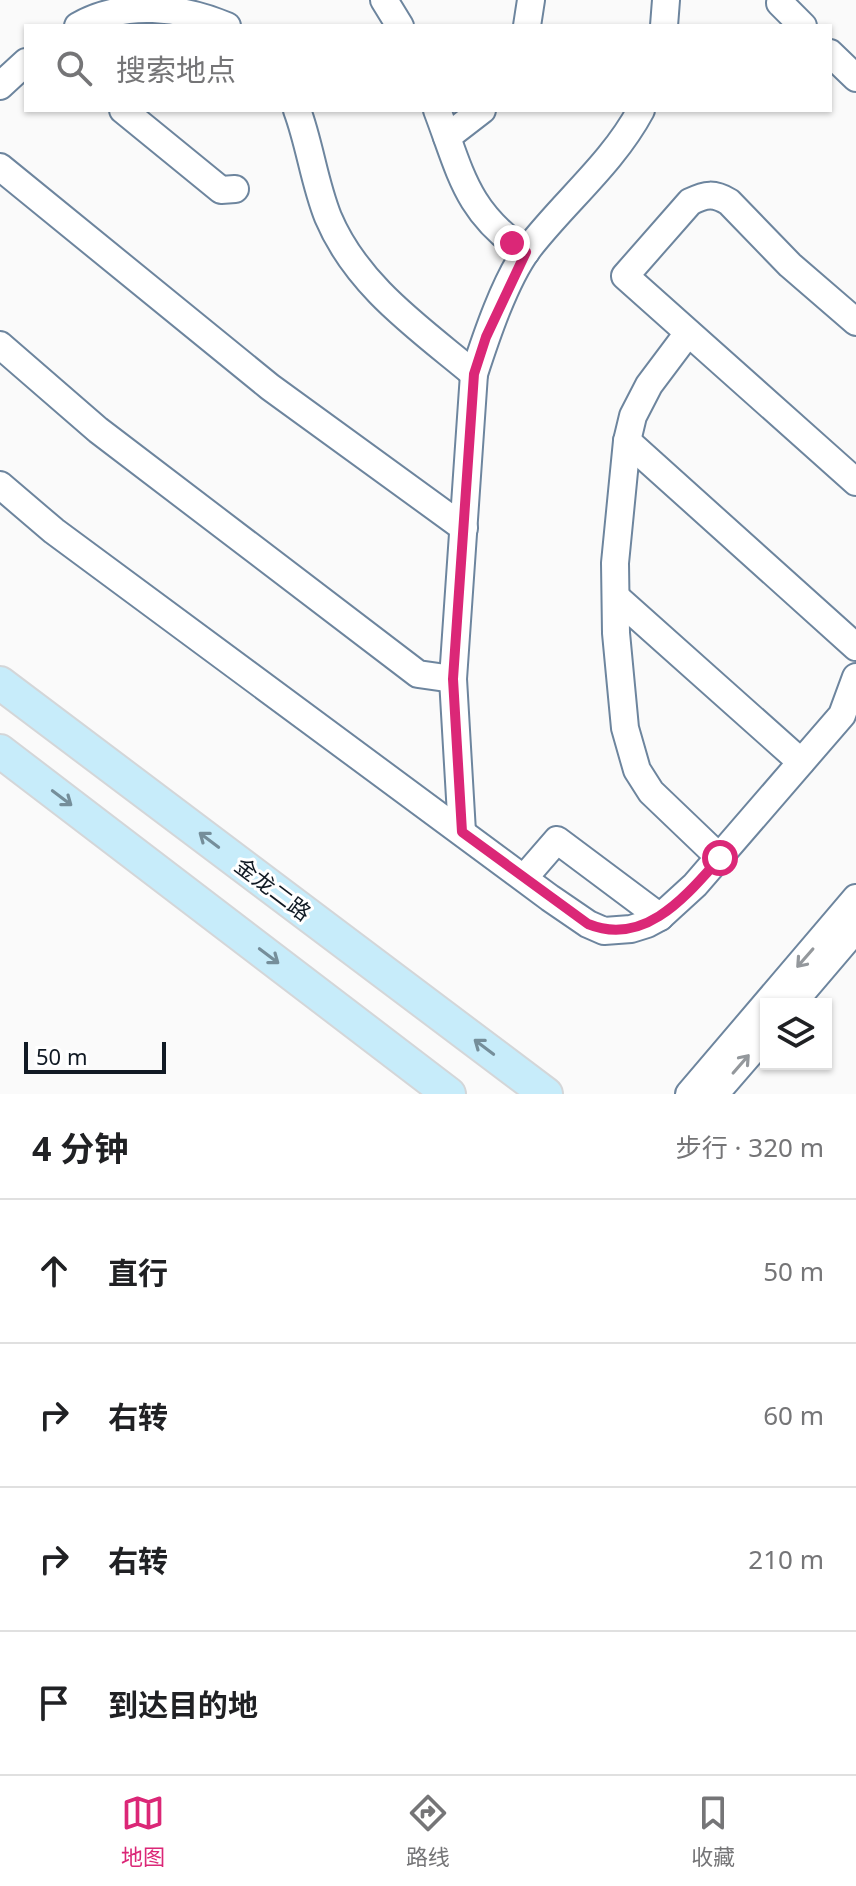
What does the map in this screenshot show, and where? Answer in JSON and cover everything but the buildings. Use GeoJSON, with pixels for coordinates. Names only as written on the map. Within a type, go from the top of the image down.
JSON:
{"type":"FeatureCollection","features":[{"type":"Feature","properties":{"kind":"main road","name":"金龙二路"},"geometry":{"type":"LineString","coordinates":[[0,683],[546,1094]]}},
{"type":"Feature","properties":{"kind":"main road"},"geometry":{"type":"LineString","coordinates":[[0,751],[449,1094]]}},
{"type":"Feature","properties":{"kind":"street"},"geometry":{"type":"LineString","coordinates":[[384,0],[399,24]]}},
{"type":"Feature","properties":{"kind":"street"},"geometry":{"type":"LineString","coordinates":[[527,24],[531,0]]}},
{"type":"Feature","properties":{"kind":"street"},"geometry":{"type":"LineString","coordinates":[[664,24],[666,0]]}},
{"type":"Feature","properties":{"kind":"street"},"geometry":{"type":"LineString","coordinates":[[780,3],[801,24]]}},
{"type":"Feature","properties":{"kind":"street"},"geometry":{"type":"LineString","coordinates":[[82,24],[125,11],[163,9],[200,15],[222,24]]}},
{"type":"Feature","properties":{"kind":"street"},"geometry":{"type":"LineString","coordinates":[[832,55],[856,78]]}},
{"type":"Feature","properties":{"kind":"street"},"geometry":{"type":"LineString","coordinates":[[0,86],[24,64]]}},
{"type":"Feature","properties":{"kind":"street"},"geometry":{"type":"LineString","coordinates":[[125,112],[221,190],[235,189]]}},
{"type":"Feature","properties":{"kind":"street"},"geometry":{"type":"LineString","coordinates":[[298,112],[329,219],[365,279],[474,374]]}},
{"type":"Feature","properties":{"kind":"street"},"geometry":{"type":"LineString","coordinates":[[438,112],[470,197],[488,223],[526,252]]}},
{"type":"Feature","properties":{"kind":"street"},"geometry":{"type":"LineString","coordinates":[[447,137],[479,112]]}},
{"type":"Feature","properties":{"kind":"street"},"geometry":{"type":"LineString","coordinates":[[462,832],[453,679],[474,374],[486,337],[526,252],[603,166],[628,135],[640,112]]}},
{"type":"Feature","properties":{"kind":"street"},"geometry":{"type":"LineString","coordinates":[[0,167],[270,387],[464,528]]}},
{"type":"Feature","properties":{"kind":"street"},"geometry":{"type":"LineString","coordinates":[[856,322],[790,265],[729,202],[717,195],[704,195],[690,202],[625,276],[856,482]]}},
{"type":"Feature","properties":{"kind":"street"},"geometry":{"type":"LineString","coordinates":[[688,333],[649,385],[633,416],[627,441],[615,563],[616,597],[625,728],[637,770],[651,792],[720,858]]}},
{"type":"Feature","properties":{"kind":"street"},"geometry":{"type":"LineString","coordinates":[[0,345],[98,430],[418,674],[453,679]]}},
{"type":"Feature","properties":{"kind":"street"},"geometry":{"type":"LineString","coordinates":[[627,441],[856,647]]}},
{"type":"Feature","properties":{"kind":"street"},"geometry":{"type":"LineString","coordinates":[[0,485],[54,531],[524,878],[588,924],[604,931],[647,924],[660,917],[695,885],[842,715],[856,677]]}},
{"type":"Feature","properties":{"kind":"street"},"geometry":{"type":"LineString","coordinates":[[616,597],[801,762]]}},
{"type":"Feature","properties":{"kind":"street"},"geometry":{"type":"LineString","coordinates":[[524,878],[557,840],[660,917]]}},
{"type":"Feature","properties":{"kind":"street"},"geometry":{"type":"LineString","coordinates":[[689,1094],[856,898]]}},
{"type":"Feature","properties":{"kind":"street"},"geometry":{"type":"LineString","coordinates":[[797,998],[856,929]]}},
{"type":"Feature","properties":{"kind":"street"},"geometry":{"type":"LineString","coordinates":[[715,1094],[760,1042]]}},
{"type":"Feature","properties":{"kind":"route"},"geometry":{"type":"LineString","coordinates":[[512,243],[526,252],[486,337],[474,374],[453,679],[462,832],[550,898],[604,931],[631,929],[660,917],[720,858]]}}]}
